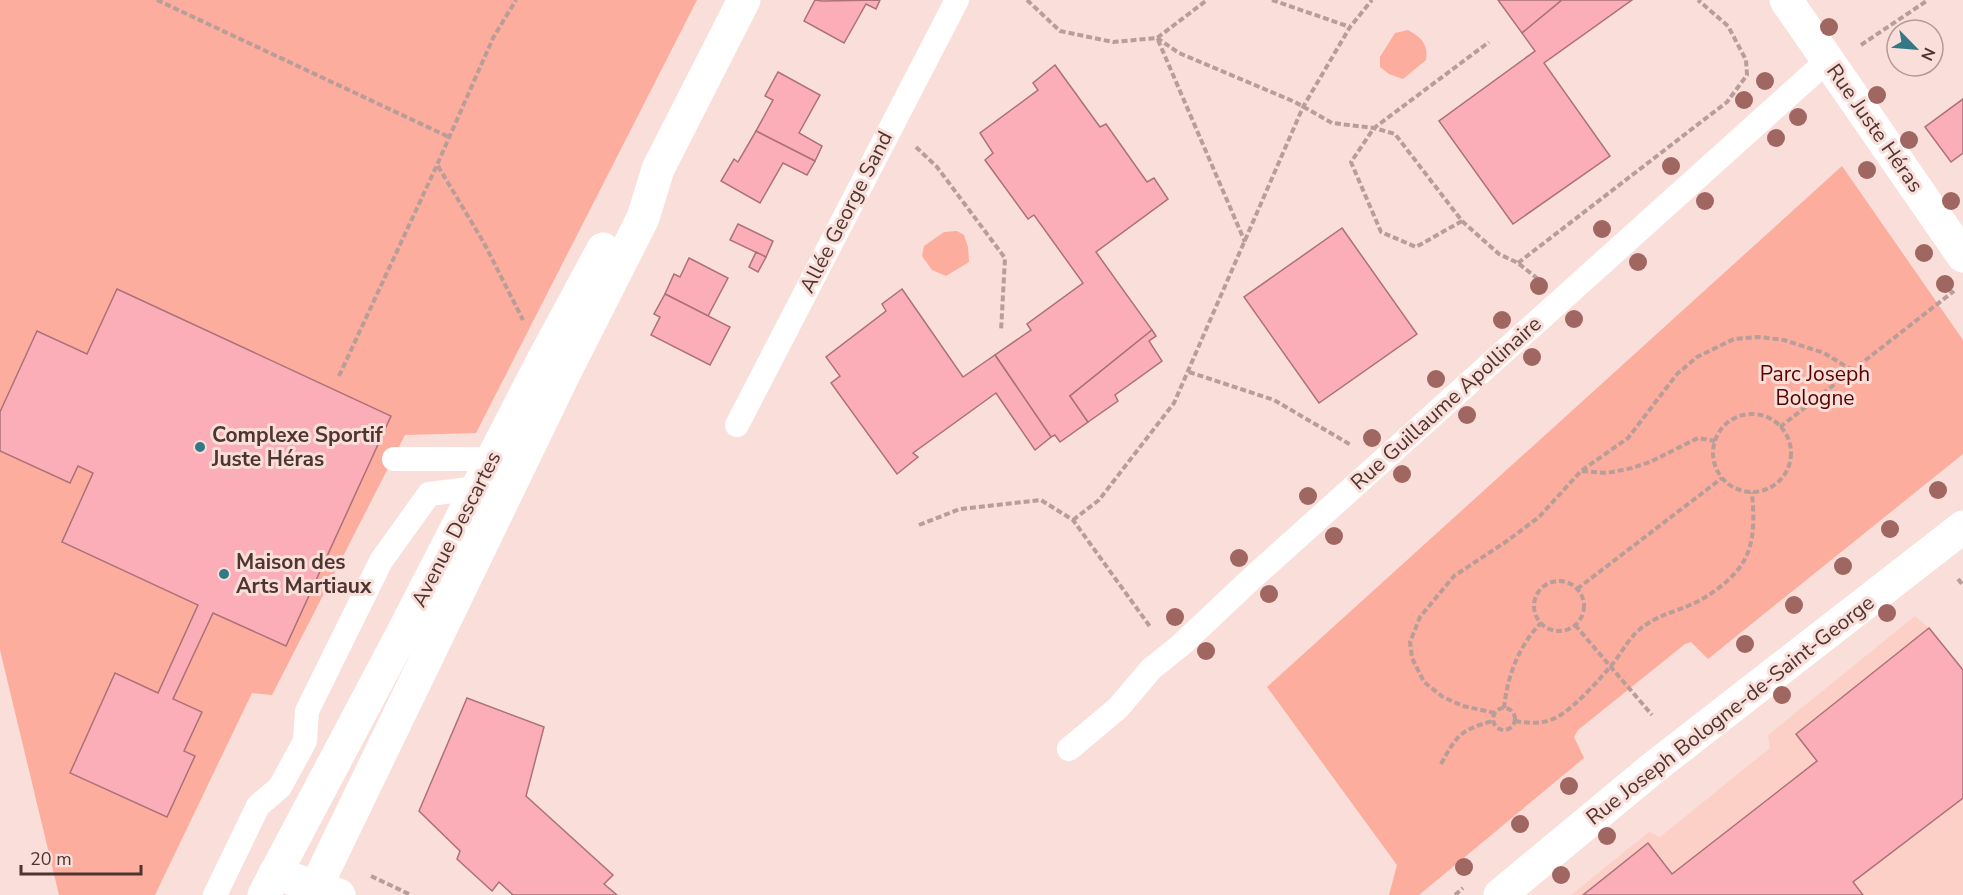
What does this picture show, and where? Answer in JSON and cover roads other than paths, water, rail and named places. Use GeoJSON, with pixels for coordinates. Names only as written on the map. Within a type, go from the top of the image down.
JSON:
{"type":"FeatureCollection","features":[{"type":"Feature","properties":{"kind":"main road","name":"Avenue Descartes"},"geometry":{"type":"LineString","coordinates":[[322,892],[564,374],[643,218],[658,169],[744,0]]}},
{"type":"Feature","properties":{"kind":"main road","name":"Rue Juste Héras"},"geometry":{"type":"LineString","coordinates":[[1786,0],[1963,256]]}},
{"type":"Feature","properties":{"kind":"main road","name":"Avenue Descartes"},"geometry":{"type":"LineString","coordinates":[[270,884],[542,362],[624,210],[658,169]]}},
{"type":"Feature","properties":{"kind":"main road","name":"Rue Joseph Bologne-de-Saint-George"},"geometry":{"type":"LineString","coordinates":[[1500,895],[1653,768],[1963,527]]}},
{"type":"Feature","properties":{"kind":"main road"},"geometry":{"type":"LineString","coordinates":[[270,884],[322,892]]}},
{"type":"Feature","properties":{"kind":"lane","name":"Allée George Sand"},"geometry":{"type":"LineString","coordinates":[[737,425],[957,0]]}},
{"type":"Feature","properties":{"kind":"lane","name":"Rue Guillaume Apollinaire"},"geometry":{"type":"LineString","coordinates":[[1069,749],[1118,708],[1151,669],[1171,654],[1375,467],[1828,60]]}},
{"type":"Feature","properties":{"kind":"lane"},"geometry":{"type":"LineString","coordinates":[[394,459],[492,459]]}},
{"type":"Feature","properties":{"kind":"lane"},"geometry":{"type":"LineString","coordinates":[[215,895],[258,806],[280,787],[305,741],[307,711],[381,561],[429,494],[477,488]]}},
{"type":"Feature","properties":{"kind":"place","name":"Complexe Sportif Juste Héras"},"geometry":{"type":"Point","coordinates":[200,447]}},
{"type":"Feature","properties":{"kind":"place","name":"Maison des Arts Martiaux"},"geometry":{"type":"Point","coordinates":[224,574]}},
{"type":"Feature","properties":{"kind":"park label","name":"Parc Joseph Bologne"},"geometry":{"type":"Point","coordinates":[1815,386]}}]}
